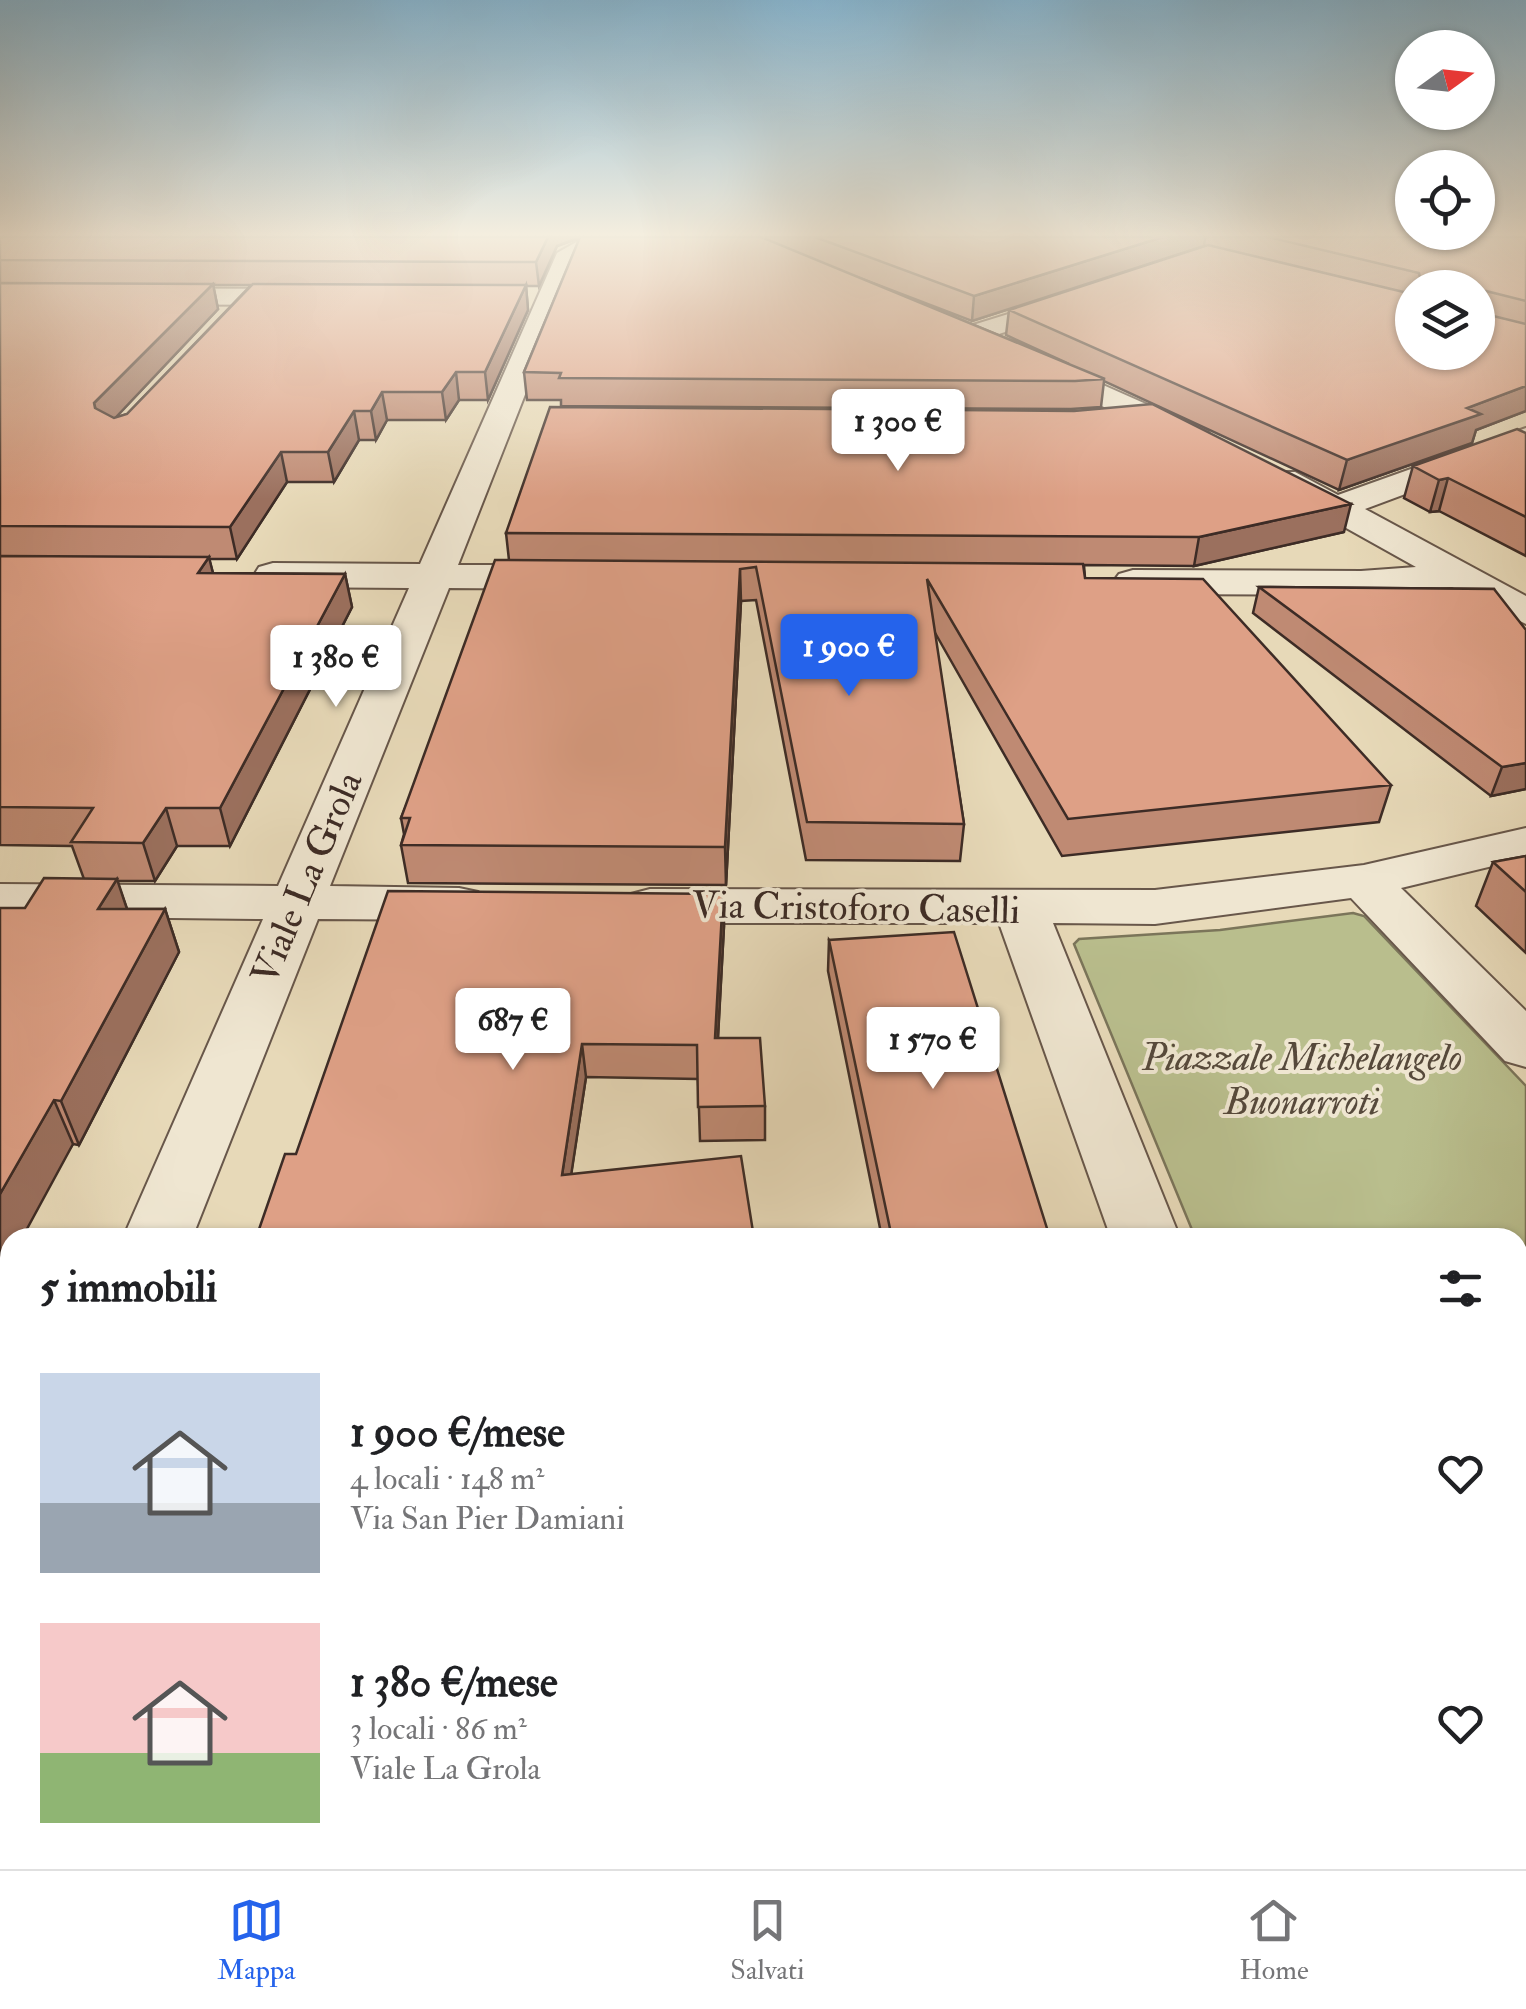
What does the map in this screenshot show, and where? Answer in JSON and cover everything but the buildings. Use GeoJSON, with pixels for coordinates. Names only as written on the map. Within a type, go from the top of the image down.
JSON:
{"type":"FeatureCollection","features":[{"type":"Feature","properties":{"kind":"street","name":"Viale La Grola"},"geometry":{"type":"LineString","coordinates":[[161,1228],[433,576],[518,419],[535,324]]}},
{"type":"Feature","properties":{"kind":"street"},"geometry":{"type":"LineString","coordinates":[[944,324],[1217,448]]}},
{"type":"Feature","properties":{"kind":"street"},"geometry":{"type":"LineString","coordinates":[[970,335],[1003,324]]}},
{"type":"Feature","properties":{"kind":"street"},"geometry":{"type":"LineString","coordinates":[[1089,423],[1150,416]]}},
{"type":"Feature","properties":{"kind":"street"},"geometry":{"type":"LineString","coordinates":[[1338,507],[1526,438]]}},
{"type":"Feature","properties":{"kind":"street"},"geometry":{"type":"LineString","coordinates":[[1248,462],[1338,507],[1526,612]]}},
{"type":"Feature","properties":{"kind":"street"},"geometry":{"type":"LineString","coordinates":[[236,574],[590,577]]}},
{"type":"Feature","properties":{"kind":"street"},"geometry":{"type":"LineString","coordinates":[[1100,581],[1361,583],[1463,576]]}},
{"type":"Feature","properties":{"kind":"street","name":"Via Cristoforo Caselli"},"geometry":{"type":"LineString","coordinates":[[610,906],[1020,910],[1155,907],[1364,881],[1526,843]]}},
{"type":"Feature","properties":{"kind":"street"},"geometry":{"type":"LineString","coordinates":[[1364,881],[1526,1046]]}},
{"type":"Feature","properties":{"kind":"street"},"geometry":{"type":"LineString","coordinates":[[0,900],[512,905]]}},
{"type":"Feature","properties":{"kind":"street"},"geometry":{"type":"LineString","coordinates":[[1020,910],[1142,1228]]}},
{"type":"Feature","properties":{"kind":"green space","name":"Piazzale Michelangelo Buonarroti"},"geometry":{"type":"Polygon","coordinates":[[[1353,913],[1364,916],[1526,1086],[1526,1228],[1191,1228],[1074,944],[1079,939],[1220,930],[1353,913]]]}}]}
